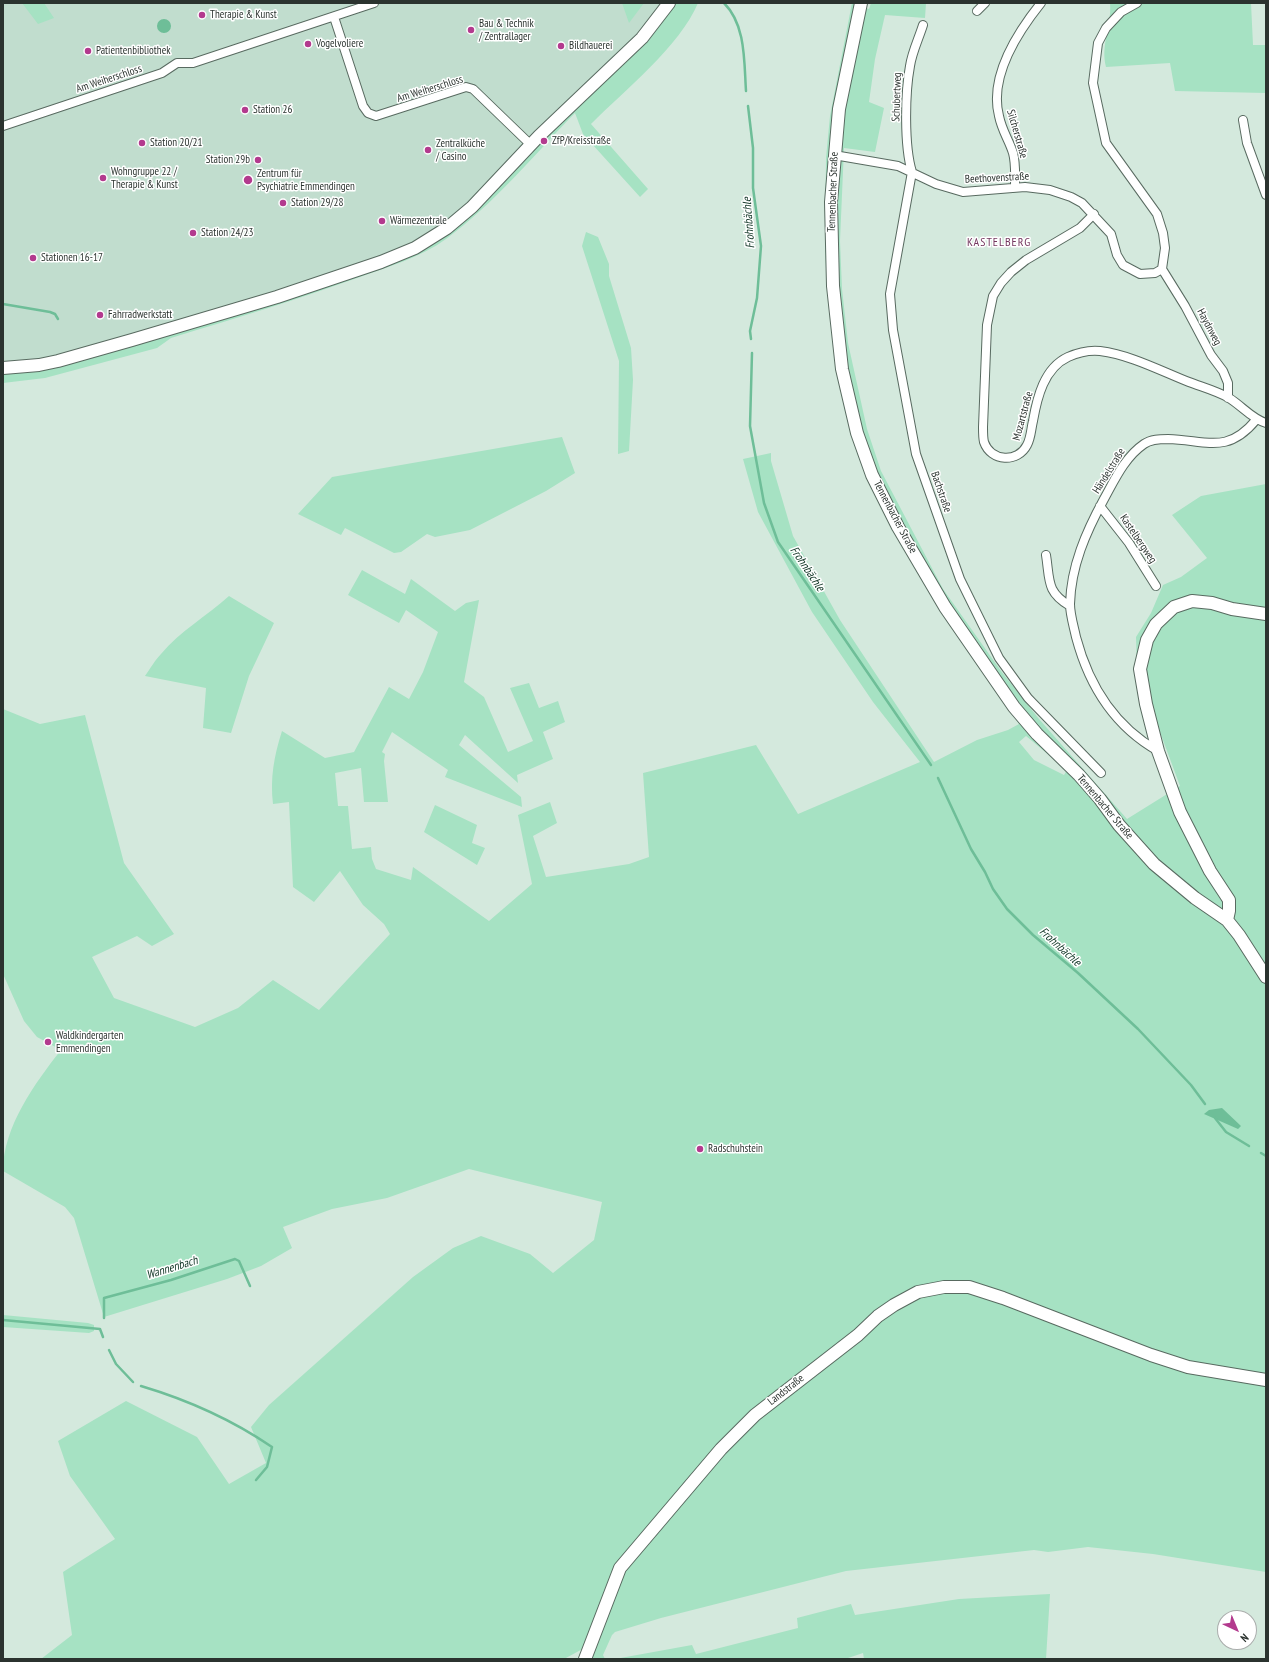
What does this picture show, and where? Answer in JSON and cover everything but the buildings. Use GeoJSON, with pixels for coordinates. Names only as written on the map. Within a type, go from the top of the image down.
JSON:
{"type":"FeatureCollection","features":[{"type":"Feature","properties":{"kind":"street","name":"Am Weiherschloss"},"geometry":{"type":"LineString","coordinates":[[3,126],[162,73],[177,63],[193,63],[374,3]]}},
{"type":"Feature","properties":{"kind":"street"},"geometry":{"type":"LineString","coordinates":[[3,368],[39,365],[58,361],[140,338],[277,297],[381,262],[415,248],[447,228],[472,207],[531,145],[642,38],[669,3]]}},
{"type":"Feature","properties":{"kind":"street","name":"Tennenbacher Straße"},"geometry":{"type":"LineString","coordinates":[[861,3],[843,81],[830,202],[836,327],[842,369],[860,440],[872,475],[884,501],[945,607],[1014,707],[1037,734],[1084,781],[1100,799],[1119,826],[1154,864],[1195,898],[1227,920]]}},
{"type":"Feature","properties":{"kind":"street"},"geometry":{"type":"LineString","coordinates":[[978,11],[985,3]]}},
{"type":"Feature","properties":{"kind":"street","name":"Silcherstraße"},"geometry":{"type":"LineString","coordinates":[[1015,187],[1013,153],[1003,134],[998,114],[997,85],[1005,60],[1041,3]]}},
{"type":"Feature","properties":{"kind":"street"},"geometry":{"type":"LineString","coordinates":[[1137,3],[1121,12],[1106,28],[1098,43],[1094,83],[1106,143],[1157,214],[1163,233],[1165,248],[1162,268]]}},
{"type":"Feature","properties":{"kind":"street","name":"Am Weiherschloss"},"geometry":{"type":"LineString","coordinates":[[334,17],[363,106],[372,116],[466,87],[472,89],[531,145]]}},
{"type":"Feature","properties":{"kind":"street","name":"Schubertweg"},"geometry":{"type":"LineString","coordinates":[[912,172],[907,156],[907,102],[910,66],[923,25]]}},
{"type":"Feature","properties":{"kind":"street"},"geometry":{"type":"LineString","coordinates":[[1243,120],[1247,143],[1266,195]]}},
{"type":"Feature","properties":{"kind":"street","name":"Beethovenstraße"},"geometry":{"type":"LineString","coordinates":[[834,154],[898,166],[936,184],[963,192],[1015,187],[1043,189],[1071,197],[1082,203],[1094,214],[1111,234],[1117,255],[1123,265],[1140,274],[1155,273],[1162,268]]}},
{"type":"Feature","properties":{"kind":"street","name":"Bachstraße"},"geometry":{"type":"LineString","coordinates":[[912,172],[890,294],[893,330],[916,454],[960,579],[999,658],[1028,698],[1101,773]]}},
{"type":"Feature","properties":{"kind":"street","name":"Mozartstraße"},"geometry":{"type":"LineString","coordinates":[[1094,214],[1080,228],[1026,260],[1011,272],[1000,283],[994,296],[987,325],[983,427],[984,442],[990,451],[1001,458],[1010,458],[1023,452],[1028,444],[1042,384],[1057,365],[1066,358],[1078,353],[1100,351],[1128,358],[1228,398],[1249,412],[1256,420],[1266,423]]}},
{"type":"Feature","properties":{"kind":"street","name":"Haydnweg"},"geometry":{"type":"LineString","coordinates":[[1162,268],[1212,355],[1223,371],[1228,383],[1228,398]]}},
{"type":"Feature","properties":{"kind":"street","name":"Händelstraße"},"geometry":{"type":"LineString","coordinates":[[1158,751],[1141,741],[1115,714],[1093,684],[1083,663],[1070,606],[1075,567],[1080,550],[1100,506],[1121,469],[1134,451],[1146,442],[1158,438],[1215,443],[1233,440],[1243,434],[1256,420]]}},
{"type":"Feature","properties":{"kind":"street","name":"Kastelbergweg"},"geometry":{"type":"LineString","coordinates":[[1100,506],[1129,543],[1156,586]]}},
{"type":"Feature","properties":{"kind":"street"},"geometry":{"type":"LineString","coordinates":[[1046,555],[1052,592],[1058,599],[1070,606]]}},
{"type":"Feature","properties":{"kind":"street"},"geometry":{"type":"LineString","coordinates":[[1266,614],[1232,609],[1212,603],[1192,601],[1174,607],[1156,624],[1147,640],[1140,669],[1146,704],[1158,751],[1180,812],[1210,871],[1229,900],[1227,920],[1266,977]]}},
{"type":"Feature","properties":{"kind":"street","name":"Landstraße"},"geometry":{"type":"LineString","coordinates":[[585,1659],[620,1568],[721,1449],[755,1415],[858,1335],[878,1316],[894,1304],[918,1292],[944,1287],[969,1287],[1003,1298],[1188,1367],[1266,1380]]}},
{"type":"Feature","properties":{"kind":"shaded area","name":"Zentrum für Psychiatrie Emmendingen"},"geometry":{"type":"Polygon","coordinates":[[[3,3],[663,3],[644,29],[458,216],[421,243],[274,295],[37,361],[3,363],[3,3]]]}},
{"type":"Feature","properties":{"kind":"shaded area"},"geometry":{"type":"Polygon","coordinates":[[[22,3],[44,3],[54,18],[38,24],[22,3]]]}},
{"type":"Feature","properties":{"kind":"shaded area"},"geometry":{"type":"Polygon","coordinates":[[[622,3],[644,3],[629,23],[622,3]]]}},
{"type":"Feature","properties":{"kind":"shaded area"},"geometry":{"type":"Polygon","coordinates":[[[663,3],[698,3],[690,19],[665,51],[635,83],[591,124],[648,189],[640,197],[583,134],[575,113],[513,179],[480,211],[446,239],[425,252],[391,266],[311,294],[171,338],[157,348],[45,378],[3,383],[3,363],[37,361],[274,295],[421,243],[458,216],[644,29],[663,3]]]}},
{"type":"Feature","properties":{"kind":"shaded area"},"geometry":{"type":"Polygon","coordinates":[[[852,3],[869,9],[871,3],[926,3],[925,18],[885,15],[875,59],[869,102],[884,108],[875,152],[844,148],[840,241],[842,289],[848,343],[867,429],[881,471],[943,589],[1001,671],[1039,719],[1127,819],[1180,786],[1137,670],[1136,637],[1151,613],[1163,585],[1181,577],[1207,558],[1172,515],[1201,496],[1266,484],[1266,1572],[1153,1554],[1088,1547],[1048,1552],[1034,1550],[846,1571],[661,1618],[615,1632],[612,1635],[603,1655],[605,1659],[585,1659],[590,1645],[564,1659],[41,1659],[72,1635],[63,1572],[115,1539],[70,1476],[58,1441],[126,1401],[197,1437],[229,1484],[266,1463],[251,1427],[269,1405],[413,1277],[453,1248],[481,1236],[530,1254],[553,1273],[594,1240],[602,1202],[469,1169],[387,1198],[332,1209],[283,1227],[292,1248],[261,1266],[227,1279],[104,1317],[74,1218],[65,1207],[3,1171],[4,1155],[14,1122],[31,1091],[61,1050],[37,1037],[24,1021],[3,974],[3,709],[40,724],[85,715],[124,863],[174,934],[152,946],[137,936],[92,957],[114,998],[195,1027],[238,1008],[273,980],[319,1010],[390,934],[384,924],[363,905],[340,871],[314,902],[293,887],[289,802],[273,804],[272,794],[273,767],[282,731],[325,758],[354,752],[389,687],[409,699],[423,672],[438,632],[406,610],[399,623],[348,595],[362,570],[405,594],[411,579],[455,611],[466,603],[479,600],[464,682],[484,697],[508,752],[533,741],[510,688],[529,683],[539,708],[558,701],[565,722],[543,732],[553,759],[517,775],[518,783],[465,735],[459,745],[521,797],[522,807],[445,777],[448,770],[392,732],[382,752],[385,754],[384,761],[388,802],[364,802],[361,768],[335,773],[338,806],[348,806],[352,849],[371,847],[372,859],[376,869],[411,880],[413,867],[489,921],[532,884],[518,815],[550,802],[557,823],[533,836],[546,877],[629,864],[649,857],[643,773],[756,745],[798,814],[920,762],[873,702],[812,612],[758,512],[743,459],[771,453],[771,461],[793,536],[840,620],[934,762],[977,740],[1008,730],[1019,724],[967,649],[888,519],[858,456],[845,411],[837,373],[827,290],[825,242],[826,158],[830,116],[852,3]],[[1026,736],[1019,742],[1034,760],[1064,775],[1067,770],[1026,736]]]}},
{"type":"Feature","properties":{"kind":"shaded area"},"geometry":{"type":"Polygon","coordinates":[[[1110,3],[1251,3],[1253,45],[1266,45],[1266,93],[1175,91],[1170,63],[1106,67],[1104,51],[1110,3]]]}},
{"type":"Feature","properties":{"kind":"shaded area"},"geometry":{"type":"Polygon","coordinates":[[[161,19],[167,19],[171,23],[171,29],[167,33],[161,33],[157,29],[157,23],[161,19]]]}},
{"type":"Feature","properties":{"kind":"shaded area"},"geometry":{"type":"Polygon","coordinates":[[[586,232],[598,237],[609,264],[609,276],[631,348],[633,380],[629,451],[618,454],[619,361],[582,246],[586,232]]]}},
{"type":"Feature","properties":{"kind":"shaded area"},"geometry":{"type":"Polygon","coordinates":[[[562,437],[575,473],[546,491],[470,530],[435,537],[427,534],[401,552],[394,553],[345,528],[341,535],[298,514],[332,477],[562,437]]]}},
{"type":"Feature","properties":{"kind":"shaded area"},"geometry":{"type":"Polygon","coordinates":[[[229,596],[274,623],[249,676],[231,733],[203,728],[206,688],[145,676],[168,646],[229,596]]]}},
{"type":"Feature","properties":{"kind":"shaded area"},"geometry":{"type":"Polygon","coordinates":[[[435,805],[477,825],[472,843],[485,848],[477,865],[424,832],[435,805]]]}},
{"type":"Feature","properties":{"kind":"shaded area"},"geometry":{"type":"Polygon","coordinates":[[[1222,1108],[1241,1126],[1238,1129],[1204,1114],[1209,1110],[1222,1108]]]}},
{"type":"Feature","properties":{"kind":"shaded area"},"geometry":{"type":"Polygon","coordinates":[[[3,1315],[88,1323],[94,1325],[94,1331],[89,1333],[3,1327],[3,1315]]]}},
{"type":"Feature","properties":{"kind":"shaded area"},"geometry":{"type":"Polygon","coordinates":[[[1050,1594],[1046,1659],[864,1659],[863,1653],[845,1659],[615,1659],[692,1645],[696,1654],[798,1628],[797,1618],[851,1604],[855,1615],[959,1599],[1050,1594]]]}},
{"type":"Feature","properties":{"kind":"waterway","name":"Frohnbächle"},"geometry":{"type":"LineString","coordinates":[[724,3],[731,12],[740,33],[744,56],[746,91]]}},
{"type":"Feature","properties":{"kind":"waterway","name":"Frohnbächle"},"geometry":{"type":"LineString","coordinates":[[748,106],[753,148],[753,188],[761,246],[757,298],[750,331],[751,339]]}},
{"type":"Feature","properties":{"kind":"waterway"},"geometry":{"type":"LineString","coordinates":[[3,304],[50,312],[55,314],[58,319]]}},
{"type":"Feature","properties":{"kind":"waterway","name":"Frohnbächle"},"geometry":{"type":"LineString","coordinates":[[752,353],[750,426],[764,503],[778,542],[931,765]]}},
{"type":"Feature","properties":{"kind":"waterway","name":"Frohnbächle"},"geometry":{"type":"LineString","coordinates":[[938,778],[971,849],[993,889],[1007,909],[1033,935],[1078,973],[1138,1029],[1191,1085],[1205,1104]]}},
{"type":"Feature","properties":{"kind":"waterway","name":"Frohnbächle"},"geometry":{"type":"LineString","coordinates":[[1215,1118],[1226,1132],[1249,1146]]}},
{"type":"Feature","properties":{"kind":"waterway","name":"Frohnbächle"},"geometry":{"type":"LineString","coordinates":[[1261,1153],[1266,1156]]}},
{"type":"Feature","properties":{"kind":"waterway","name":"Wannenbach"},"geometry":{"type":"LineString","coordinates":[[104,1318],[104,1298],[171,1280],[235,1259],[239,1261],[250,1286]]}},
{"type":"Feature","properties":{"kind":"waterway","name":"Wannenbach"},"geometry":{"type":"LineString","coordinates":[[3,1320],[100,1329],[103,1337]]}},
{"type":"Feature","properties":{"kind":"waterway","name":"Wannenbach"},"geometry":{"type":"LineString","coordinates":[[109,1350],[116,1364],[133,1382]]}},
{"type":"Feature","properties":{"kind":"waterway","name":"Wannenbach"},"geometry":{"type":"LineString","coordinates":[[141,1386],[209,1411],[257,1437],[272,1447],[267,1467],[256,1480]]}},
{"type":"Feature","properties":{"kind":"place","name":"Therapie & Kunst"},"geometry":{"type":"Point","coordinates":[202,15]}},
{"type":"Feature","properties":{"kind":"place","name":"Bau & Technik / Zentrallager"},"geometry":{"type":"Point","coordinates":[471,30]}},
{"type":"Feature","properties":{"kind":"place","name":"Vogelvoliere"},"geometry":{"type":"Point","coordinates":[308,44]}},
{"type":"Feature","properties":{"kind":"place","name":"Bildhauerei"},"geometry":{"type":"Point","coordinates":[561,46]}},
{"type":"Feature","properties":{"kind":"place","name":"Patientenbibliothek"},"geometry":{"type":"Point","coordinates":[88,51]}},
{"type":"Feature","properties":{"kind":"place","name":"Station 26"},"geometry":{"type":"Point","coordinates":[245,110]}},
{"type":"Feature","properties":{"kind":"place","name":"ZfP/Kreisstraße"},"geometry":{"type":"Point","coordinates":[544,141]}},
{"type":"Feature","properties":{"kind":"place","name":"Station 20/21"},"geometry":{"type":"Point","coordinates":[142,143]}},
{"type":"Feature","properties":{"kind":"place","name":"Zentralküche / Casino"},"geometry":{"type":"Point","coordinates":[428,150]}},
{"type":"Feature","properties":{"kind":"place","name":"Station 29b"},"geometry":{"type":"Point","coordinates":[258,160]}},
{"type":"Feature","properties":{"kind":"place","name":"Wohngruppe 22 / Therapie & Kunst"},"geometry":{"type":"Point","coordinates":[103,178]}},
{"type":"Feature","properties":{"kind":"place","name":"Zentrum für Psychiatrie Emmendingen"},"geometry":{"type":"Point","coordinates":[248,180]}},
{"type":"Feature","properties":{"kind":"place","name":"Station 29/28"},"geometry":{"type":"Point","coordinates":[283,203]}},
{"type":"Feature","properties":{"kind":"place","name":"Wärmezentrale"},"geometry":{"type":"Point","coordinates":[382,221]}},
{"type":"Feature","properties":{"kind":"place","name":"Station 24/23"},"geometry":{"type":"Point","coordinates":[193,233]}},
{"type":"Feature","properties":{"kind":"place","name":"Stationen 16-17"},"geometry":{"type":"Point","coordinates":[33,258]}},
{"type":"Feature","properties":{"kind":"place","name":"Fahrradwerkstatt"},"geometry":{"type":"Point","coordinates":[100,315]}},
{"type":"Feature","properties":{"kind":"place","name":"Waldkindergarten Emmendingen"},"geometry":{"type":"Point","coordinates":[48,1042]}},
{"type":"Feature","properties":{"kind":"place","name":"Radschuhstein"},"geometry":{"type":"Point","coordinates":[700,1149]}},
{"type":"Feature","properties":{"kind":"district","name":"KASTELBERG"},"geometry":{"type":"Point","coordinates":[999,243]}}]}
